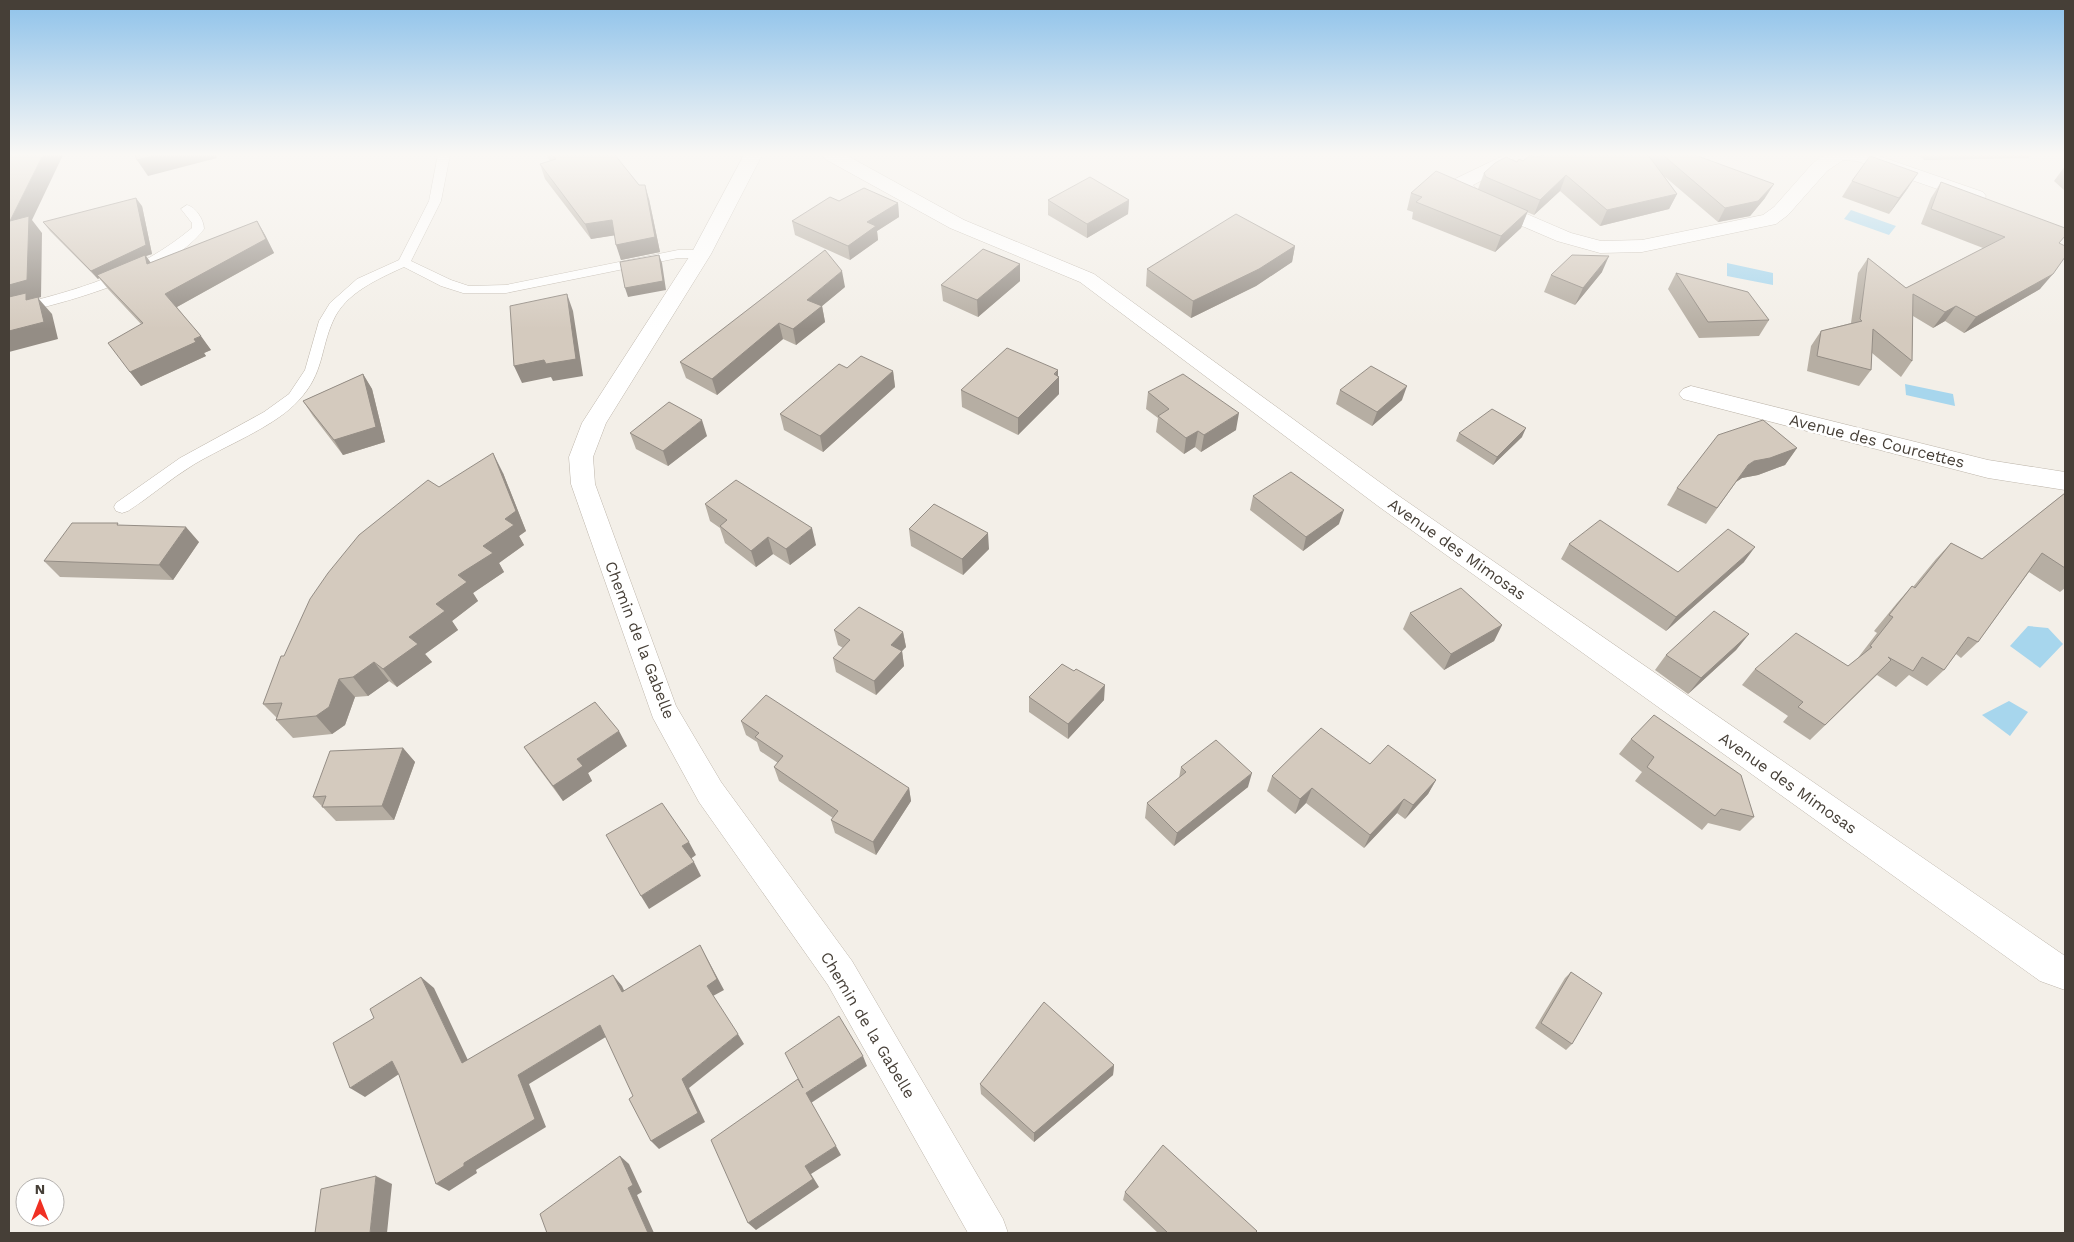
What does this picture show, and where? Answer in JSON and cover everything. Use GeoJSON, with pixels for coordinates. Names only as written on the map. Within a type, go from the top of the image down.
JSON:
{"type":"FeatureCollection","features":[{"type":"Feature","properties":{"kind":"street","name":"Chemin de la Gabelle"},"geometry":{"type":"LineString","coordinates":[[723,213],[701,254],[594,423],[581,457],[582,484],[662,710],[710,792],[840,973],[989,1233]]}},
{"type":"Feature","properties":{"kind":"street","name":"Avenue des Mimosas"},"geometry":{"type":"LineString","coordinates":[[937,213],[957,224],[1086,278],[1387,500],[2052,969],[2065,973]]}},
{"type":"Feature","properties":{"kind":"street"},"geometry":{"type":"LineString","coordinates":[[1507,213],[1564,238],[1600,247],[1642,246],[1769,220],[1777,213]]}},
{"type":"Feature","properties":{"kind":"street","name":"Avenue des Courcettes"},"geometry":{"type":"LineString","coordinates":[[1691,394],[1988,469],[2065,482]]}},
{"type":"Feature","properties":{"kind":"lane"},"geometry":{"type":"LineString","coordinates":[[9,311],[94,289],[146,267],[182,244],[198,229],[198,223],[191,213]]}},
{"type":"Feature","properties":{"kind":"lane"},"geometry":{"type":"LineString","coordinates":[[122,507],[186,462],[269,416],[294,397],[312,371],[326,321],[335,306],[362,282],[404,262],[429,213]]}},
{"type":"Feature","properties":{"kind":"lane"},"geometry":{"type":"LineString","coordinates":[[404,262],[446,283],[468,290],[506,289],[678,254],[701,254]]}},
{"type":"Feature","properties":{"kind":"water"},"geometry":{"type":"Polygon","coordinates":[[[1849,213],[1859,213],[1896,226],[1889,235],[1844,219],[1849,213]]]}},
{"type":"Feature","properties":{"kind":"water"},"geometry":{"type":"Polygon","coordinates":[[[1727,263],[1773,273],[1773,285],[1727,276],[1727,263]]]}},
{"type":"Feature","properties":{"kind":"water"},"geometry":{"type":"Polygon","coordinates":[[[1905,384],[1953,394],[1955,406],[1906,395],[1905,384]]]}},
{"type":"Feature","properties":{"kind":"water"},"geometry":{"type":"Polygon","coordinates":[[[2028,626],[2048,628],[2063,644],[2040,668],[2010,646],[2028,626]]]}},
{"type":"Feature","properties":{"kind":"water"},"geometry":{"type":"Polygon","coordinates":[[[2009,701],[2028,712],[2010,736],[1982,715],[2009,701]]]}},
{"type":"Feature","properties":{"kind":"building"},"geometry":{"type":"Polygon","coordinates":[[[9,213],[14,213],[10,221],[29,216],[27,280],[9,285],[9,213]]]}},
{"type":"Feature","properties":{"kind":"building"},"geometry":{"type":"Polygon","coordinates":[[[78,213],[139,213],[146,245],[91,271],[43,222],[78,213]]]}},
{"type":"Feature","properties":{"kind":"building"},"geometry":{"type":"Polygon","coordinates":[[[577,213],[650,213],[655,237],[616,245],[612,220],[585,224],[577,213]]]}},
{"type":"Feature","properties":{"kind":"building"},"geometry":{"type":"Polygon","coordinates":[[[805,213],[882,213],[867,222],[876,226],[848,246],[792,221],[805,213]]]}},
{"type":"Feature","properties":{"kind":"building"},"geometry":{"type":"Polygon","coordinates":[[[1069,213],[1106,213],[1087,224],[1069,213]]]}},
{"type":"Feature","properties":{"kind":"building"},"geometry":{"type":"Polygon","coordinates":[[[1443,213],[1526,213],[1501,236],[1443,213]]]}},
{"type":"Feature","properties":{"kind":"building"},"geometry":{"type":"Polygon","coordinates":[[[1941,213],[2024,213],[2065,228],[2065,236],[2059,243],[2065,246],[2065,257],[2053,274],[1976,317],[1956,306],[1945,312],[1913,294],[1912,361],[1873,329],[1871,370],[1817,356],[1821,331],[1862,321],[1860,319],[1868,258],[1906,288],[2005,237],[1941,213]]]}},
{"type":"Feature","properties":{"kind":"building"},"geometry":{"type":"Polygon","coordinates":[[[1236,214],[1295,246],[1259,269],[1193,301],[1147,269],[1236,214]]]}},
{"type":"Feature","properties":{"kind":"building"},"geometry":{"type":"Polygon","coordinates":[[[257,221],[266,239],[165,294],[201,336],[194,339],[196,342],[130,372],[108,343],[143,323],[97,275],[145,255],[147,264],[257,221]]]}},
{"type":"Feature","properties":{"kind":"building"},"geometry":{"type":"Polygon","coordinates":[[[983,249],[1020,264],[977,300],[941,285],[983,249]]]}},
{"type":"Feature","properties":{"kind":"building"},"geometry":{"type":"Polygon","coordinates":[[[825,250],[842,271],[807,300],[822,306],[793,329],[779,323],[712,379],[680,362],[825,250]]]}},
{"type":"Feature","properties":{"kind":"building"},"geometry":{"type":"Polygon","coordinates":[[[659,255],[663,281],[625,288],[620,262],[659,255]]]}},
{"type":"Feature","properties":{"kind":"building"},"geometry":{"type":"Polygon","coordinates":[[[1572,255],[1609,256],[1583,288],[1551,275],[1572,255]]]}},
{"type":"Feature","properties":{"kind":"building"},"geometry":{"type":"Polygon","coordinates":[[[1676,273],[1748,292],[1769,320],[1708,322],[1676,273]]]}},
{"type":"Feature","properties":{"kind":"building"},"geometry":{"type":"Polygon","coordinates":[[[26,293],[26,300],[38,297],[44,322],[9,331],[9,297],[26,293]]]}},
{"type":"Feature","properties":{"kind":"building"},"geometry":{"type":"Polygon","coordinates":[[[567,294],[576,359],[546,364],[544,360],[514,366],[510,306],[567,294]]]}},
{"type":"Feature","properties":{"kind":"building"},"geometry":{"type":"Polygon","coordinates":[[[1007,348],[1058,370],[1054,374],[1059,377],[1018,418],[961,390],[1007,348]]]}},
{"type":"Feature","properties":{"kind":"building"},"geometry":{"type":"Polygon","coordinates":[[[861,356],[893,371],[820,436],[780,414],[839,364],[847,368],[861,356]]]}},
{"type":"Feature","properties":{"kind":"building"},"geometry":{"type":"Polygon","coordinates":[[[1371,366],[1407,386],[1377,412],[1340,390],[1371,366]]]}},
{"type":"Feature","properties":{"kind":"building"},"geometry":{"type":"Polygon","coordinates":[[[363,374],[376,427],[334,440],[303,401],[363,374]]]}},
{"type":"Feature","properties":{"kind":"building"},"geometry":{"type":"Polygon","coordinates":[[[1183,374],[1239,413],[1204,435],[1198,431],[1186,438],[1158,416],[1169,409],[1148,392],[1183,374]]]}},
{"type":"Feature","properties":{"kind":"building"},"geometry":{"type":"Polygon","coordinates":[[[669,402],[702,420],[663,451],[630,433],[669,402]]]}},
{"type":"Feature","properties":{"kind":"building"},"geometry":{"type":"Polygon","coordinates":[[[1492,409],[1526,428],[1497,457],[1459,433],[1492,409]]]}},
{"type":"Feature","properties":{"kind":"building"},"geometry":{"type":"Polygon","coordinates":[[[1763,420],[1797,448],[1770,458],[1754,461],[1748,465],[1717,508],[1677,488],[1718,435],[1763,420]]]}},
{"type":"Feature","properties":{"kind":"building"},"geometry":{"type":"Polygon","coordinates":[[[493,453],[516,511],[505,519],[514,525],[483,546],[493,553],[458,575],[467,582],[436,604],[445,611],[409,637],[418,644],[383,669],[374,662],[353,677],[339,679],[329,707],[316,716],[276,720],[282,703],[263,704],[281,656],[284,656],[310,599],[328,573],[359,535],[428,480],[439,487],[493,453]]]}},
{"type":"Feature","properties":{"kind":"building"},"geometry":{"type":"Polygon","coordinates":[[[1291,472],[1344,510],[1306,537],[1253,496],[1291,472]]]}},
{"type":"Feature","properties":{"kind":"building"},"geometry":{"type":"Polygon","coordinates":[[[736,480],[812,528],[786,549],[768,537],[751,551],[720,526],[727,520],[705,504],[736,480]]]}},
{"type":"Feature","properties":{"kind":"building"},"geometry":{"type":"Polygon","coordinates":[[[2065,493],[2065,568],[2042,553],[1978,642],[1968,637],[1944,670],[1922,657],[1913,671],[1888,657],[1891,660],[1825,725],[1798,707],[1803,702],[1755,669],[1796,633],[1848,666],[1872,647],[1870,646],[1893,617],[1889,615],[1912,586],[1915,588],[1951,543],[1982,559],[2065,493]]]}},
{"type":"Feature","properties":{"kind":"building"},"geometry":{"type":"Polygon","coordinates":[[[934,504],[988,533],[962,559],[909,529],[934,504]]]}},
{"type":"Feature","properties":{"kind":"building"},"geometry":{"type":"Polygon","coordinates":[[[1600,520],[1678,572],[1728,529],[1755,547],[1676,617],[1569,544],[1600,520]]]}},
{"type":"Feature","properties":{"kind":"building"},"geometry":{"type":"Polygon","coordinates":[[[72,523],[118,523],[117,525],[186,527],[159,565],[44,561],[72,523]]]}},
{"type":"Feature","properties":{"kind":"building"},"geometry":{"type":"Polygon","coordinates":[[[1461,588],[1502,625],[1451,654],[1410,613],[1461,588]]]}},
{"type":"Feature","properties":{"kind":"building"},"geometry":{"type":"Polygon","coordinates":[[[859,607],[903,632],[891,645],[902,651],[874,681],[833,658],[850,640],[834,630],[859,607]]]}},
{"type":"Feature","properties":{"kind":"building"},"geometry":{"type":"Polygon","coordinates":[[[1714,611],[1749,634],[1701,678],[1666,655],[1714,611]]]}},
{"type":"Feature","properties":{"kind":"building"},"geometry":{"type":"Polygon","coordinates":[[[1062,664],[1074,671],[1076,669],[1105,685],[1068,724],[1029,697],[1062,664]]]}},
{"type":"Feature","properties":{"kind":"building"},"geometry":{"type":"Polygon","coordinates":[[[766,695],[909,788],[873,842],[831,820],[838,811],[774,767],[783,756],[755,737],[759,733],[741,721],[766,695]]]}},
{"type":"Feature","properties":{"kind":"building"},"geometry":{"type":"Polygon","coordinates":[[[595,702],[619,731],[577,759],[583,766],[553,786],[524,747],[595,702]]]}},
{"type":"Feature","properties":{"kind":"building"},"geometry":{"type":"Polygon","coordinates":[[[1654,715],[1741,775],[1754,817],[1721,809],[1715,816],[1647,767],[1654,757],[1631,739],[1654,715]]]}},
{"type":"Feature","properties":{"kind":"building"},"geometry":{"type":"Polygon","coordinates":[[[1321,728],[1370,764],[1388,745],[1436,780],[1413,805],[1404,799],[1370,835],[1312,788],[1300,799],[1272,776],[1321,728]]]}},
{"type":"Feature","properties":{"kind":"building"},"geometry":{"type":"Polygon","coordinates":[[[1216,740],[1252,773],[1177,833],[1147,803],[1186,772],[1181,767],[1216,740]]]}},
{"type":"Feature","properties":{"kind":"building"},"geometry":{"type":"Polygon","coordinates":[[[403,748],[382,806],[322,807],[326,796],[313,797],[330,751],[403,748]]]}},
{"type":"Feature","properties":{"kind":"building"},"geometry":{"type":"Polygon","coordinates":[[[662,803],[689,842],[682,846],[694,862],[641,896],[606,835],[662,803]]]}},
{"type":"Feature","properties":{"kind":"building"},"geometry":{"type":"Polygon","coordinates":[[[700,945],[717,979],[707,986],[738,1034],[682,1079],[698,1113],[651,1141],[629,1099],[633,1096],[600,1025],[518,1075],[535,1119],[464,1163],[464,1166],[436,1184],[399,1075],[392,1061],[350,1088],[333,1043],[374,1018],[370,1009],[421,977],[462,1063],[613,975],[622,992],[700,945]]]}},
{"type":"Feature","properties":{"kind":"building"},"geometry":{"type":"Polygon","coordinates":[[[1571,972],[1602,993],[1572,1044],[1541,1023],[1571,972]]]}},
{"type":"Feature","properties":{"kind":"building"},"geometry":{"type":"Polygon","coordinates":[[[1044,1002],[1114,1065],[1034,1133],[980,1084],[1044,1002]]]}},
{"type":"Feature","properties":{"kind":"building"},"geometry":{"type":"Polygon","coordinates":[[[839,1016],[863,1056],[806,1093],[836,1146],[805,1166],[813,1179],[748,1223],[711,1140],[798,1079],[803,1088],[785,1053],[839,1016]]]}},
{"type":"Feature","properties":{"kind":"building"},"geometry":{"type":"Polygon","coordinates":[[[1163,1145],[1257,1231],[1255,1233],[1168,1233],[1125,1192],[1163,1145]]]}},
{"type":"Feature","properties":{"kind":"building"},"geometry":{"type":"Polygon","coordinates":[[[620,1156],[633,1185],[628,1188],[648,1233],[547,1233],[540,1214],[620,1156]]]}},
{"type":"Feature","properties":{"kind":"building"},"geometry":{"type":"Polygon","coordinates":[[[376,1176],[370,1233],[315,1233],[321,1189],[376,1176]]]}}]}
